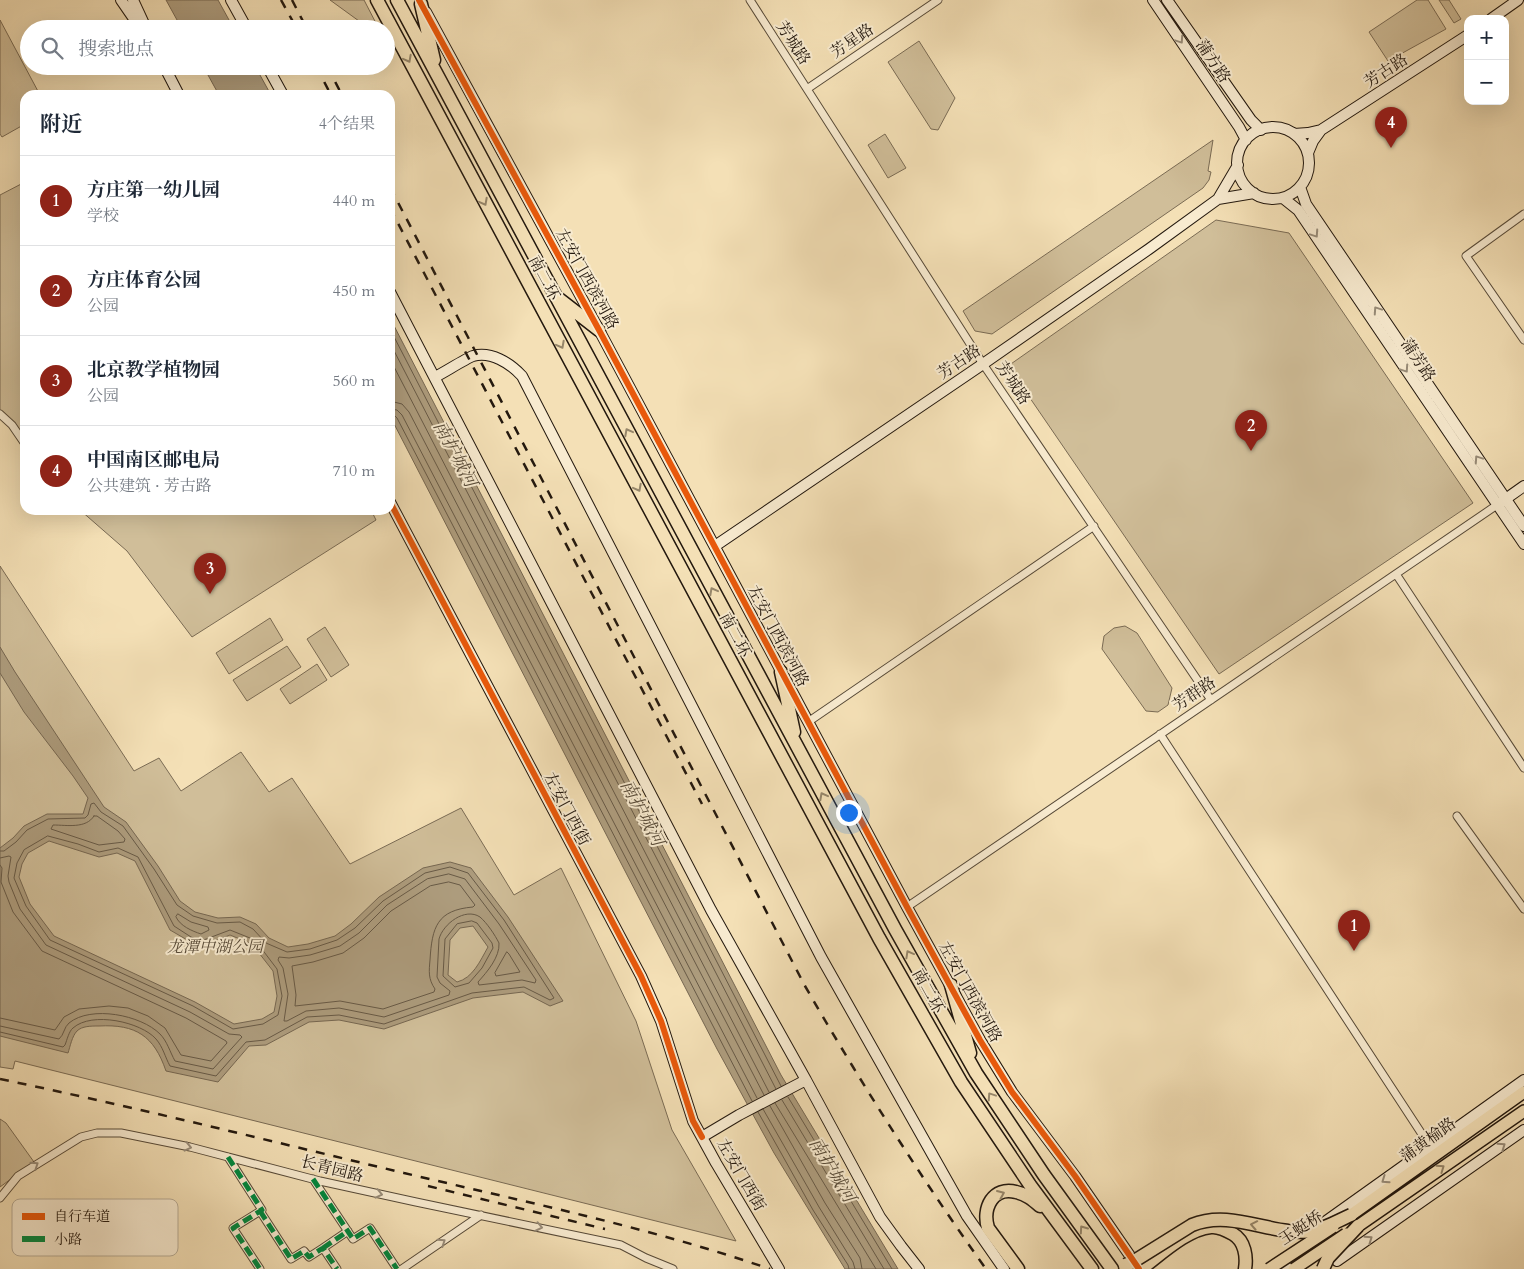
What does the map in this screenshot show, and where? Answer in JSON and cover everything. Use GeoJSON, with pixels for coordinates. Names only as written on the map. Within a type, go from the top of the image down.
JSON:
{"type":"FeatureCollection","features":[{"type":"Feature","properties":{"kind":"highway","name":"南二环"},"geometry":{"type":"LineString","coordinates":[[377,0],[388,20]]}},
{"type":"Feature","properties":{"kind":"highway","name":"南二环"},"geometry":{"type":"LineString","coordinates":[[397,0],[895,929],[976,1073],[1108,1265]]}},
{"type":"Feature","properties":{"kind":"highway"},"geometry":{"type":"LineString","coordinates":[[420,2],[438,78]]}},
{"type":"Feature","properties":{"kind":"highway","name":"南二环"},"geometry":{"type":"LineString","coordinates":[[395,34],[879,938],[961,1082],[1052,1215],[1092,1269]]}},
{"type":"Feature","properties":{"kind":"highway"},"geometry":{"type":"LineString","coordinates":[[554,294],[598,330]]}},
{"type":"Feature","properties":{"kind":"highway"},"geometry":{"type":"LineString","coordinates":[[781,672],[798,750]]}},
{"type":"Feature","properties":{"kind":"highway"},"geometry":{"type":"LineString","coordinates":[[951,985],[976,1073]]}},
{"type":"Feature","properties":{"kind":"highway"},"geometry":{"type":"LineString","coordinates":[[1018,1269],[991,1234],[986,1220],[987,1208],[994,1198],[1005,1192],[1017,1192],[1026,1195],[1052,1215]]}},
{"type":"Feature","properties":{"kind":"highway"},"geometry":{"type":"LineString","coordinates":[[1108,1265],[1131,1263],[1186,1228],[1204,1221],[1222,1219],[1278,1230],[1304,1232],[1354,1220]]}},
{"type":"Feature","properties":{"kind":"highway"},"geometry":{"type":"LineString","coordinates":[[1323,1269],[1328,1258],[1354,1220]]}},
{"type":"Feature","properties":{"kind":"highway"},"geometry":{"type":"LineString","coordinates":[[1140,1269],[1187,1235],[1212,1227],[1221,1228],[1236,1236],[1246,1254],[1245,1269]]}},
{"type":"Feature","properties":{"kind":"main road","name":"蒲黄榆路"},"geometry":{"type":"LineString","coordinates":[[1354,1220],[1524,1092]]}},
{"type":"Feature","properties":{"kind":"main road","name":"蒲黄榆路"},"geometry":{"type":"LineString","coordinates":[[1354,1220],[1524,1111]]}},
{"type":"Feature","properties":{"kind":"main road","name":"玉蜓桥"},"geometry":{"type":"LineString","coordinates":[[1269,1269],[1354,1220]]}},
{"type":"Feature","properties":{"kind":"main road","name":"玉蜓桥"},"geometry":{"type":"LineString","coordinates":[[1294,1269],[1354,1220]]}},
{"type":"Feature","properties":{"kind":"street"},"geometry":{"type":"LineString","coordinates":[[121,0],[135,20]]}},
{"type":"Feature","properties":{"kind":"street"},"geometry":{"type":"LineString","coordinates":[[133,0],[142,20]]}},
{"type":"Feature","properties":{"kind":"street"},"geometry":{"type":"LineString","coordinates":[[231,0],[242,20]]}},
{"type":"Feature","properties":{"kind":"street","name":"芳城路"},"geometry":{"type":"LineString","coordinates":[[750,0],[983,364],[1211,700]]}},
{"type":"Feature","properties":{"kind":"street","name":"芳星路"},"geometry":{"type":"LineString","coordinates":[[807,89],[938,0]]}},
{"type":"Feature","properties":{"kind":"street","name":"蒲方路"},"geometry":{"type":"LineString","coordinates":[[1153,0],[1246,140]]}},
{"type":"Feature","properties":{"kind":"street","name":"蒲方路"},"geometry":{"type":"LineString","coordinates":[[1167,0],[1251,120],[1261,130]]}},
{"type":"Feature","properties":{"kind":"street"},"geometry":{"type":"LineString","coordinates":[[1497,15],[1518,0]]}},
{"type":"Feature","properties":{"kind":"street","name":"左安门西滨河路"},"geometry":{"type":"LineString","coordinates":[[420,2],[980,1040],[1012,1092],[1075,1176],[1140,1269]]}},
{"type":"Feature","properties":{"kind":"street","name":"芳古路"},"geometry":{"type":"LineString","coordinates":[[1321,130],[1464,38]]}},
{"type":"Feature","properties":{"kind":"street"},"geometry":{"type":"LineString","coordinates":[[169,75],[176,90]]}},
{"type":"Feature","properties":{"kind":"street"},"geometry":{"type":"LineString","coordinates":[[273,75],[280,90]]}},
{"type":"Feature","properties":{"kind":"street"},"geometry":{"type":"LineString","coordinates":[[1308,153],[1302,142],[1294,134],[1275,127],[1261,130],[1246,140],[1239,153],[1238,165],[1244,183],[1254,193],[1269,199],[1283,198],[1293,194],[1306,179],[1308,153],[1313,141],[1321,130]]}},
{"type":"Feature","properties":{"kind":"street"},"geometry":{"type":"LineString","coordinates":[[1294,134],[1321,130]]}},
{"type":"Feature","properties":{"kind":"street"},"geometry":{"type":"LineString","coordinates":[[1218,199],[1238,165]]}},
{"type":"Feature","properties":{"kind":"street","name":"蒲芳路"},"geometry":{"type":"LineString","coordinates":[[1300,187],[1306,204],[1501,502],[1524,544]]}},
{"type":"Feature","properties":{"kind":"street"},"geometry":{"type":"LineString","coordinates":[[1218,199],[1254,193]]}},
{"type":"Feature","properties":{"kind":"street","name":"蒲芳路"},"geometry":{"type":"LineString","coordinates":[[1283,198],[1298,210],[1501,502],[1524,526]]}},
{"type":"Feature","properties":{"kind":"street","name":"芳古路"},"geometry":{"type":"LineString","coordinates":[[715,546],[983,364],[1218,199]]}},
{"type":"Feature","properties":{"kind":"street"},"geometry":{"type":"LineString","coordinates":[[1524,214],[1466,256],[1524,340]]}},
{"type":"Feature","properties":{"kind":"street"},"geometry":{"type":"LineString","coordinates":[[395,301],[711,910],[880,1217],[920,1269]]}},
{"type":"Feature","properties":{"kind":"street"},"geometry":{"type":"LineString","coordinates":[[436,377],[472,356],[483,355],[504,361],[522,376],[821,957],[967,1216],[1004,1269]]}},
{"type":"Feature","properties":{"kind":"street"},"geometry":{"type":"LineString","coordinates":[[0,414],[20,437]]}},
{"type":"Feature","properties":{"kind":"street","name":"芳群路"},"geometry":{"type":"LineString","coordinates":[[907,907],[1524,486]]}},
{"type":"Feature","properties":{"kind":"street","name":"左安门西街"},"geometry":{"type":"LineString","coordinates":[[395,511],[641,976],[661,1020],[694,1121],[779,1269]]}},
{"type":"Feature","properties":{"kind":"street"},"geometry":{"type":"LineString","coordinates":[[808,722],[1094,526]]}},
{"type":"Feature","properties":{"kind":"street"},"geometry":{"type":"LineString","coordinates":[[1396,574],[1524,768]]}},
{"type":"Feature","properties":{"kind":"street"},"geometry":{"type":"LineString","coordinates":[[1160,734],[1430,1148]]}},
{"type":"Feature","properties":{"kind":"street"},"geometry":{"type":"LineString","coordinates":[[1457,816],[1524,909]]}},
{"type":"Feature","properties":{"kind":"street"},"geometry":{"type":"LineString","coordinates":[[702,1137],[739,1115],[806,1080]]}},
{"type":"Feature","properties":{"kind":"street"},"geometry":{"type":"LineString","coordinates":[[1524,1080],[1315,1229],[1341,1265],[1524,1130]]}},
{"type":"Feature","properties":{"kind":"street","name":"长青园路"},"geometry":{"type":"LineString","coordinates":[[0,1198],[18,1176],[80,1137],[98,1133],[121,1133],[228,1156],[314,1179],[416,1202],[621,1245],[673,1269]]}},
{"type":"Feature","properties":{"kind":"street"},"geometry":{"type":"LineString","coordinates":[[228,1156],[291,1259],[304,1251],[309,1257],[348,1232]]}},
{"type":"Feature","properties":{"kind":"street"},"geometry":{"type":"LineString","coordinates":[[314,1179],[353,1239],[370,1228],[397,1269]]}},
{"type":"Feature","properties":{"kind":"street"},"geometry":{"type":"LineString","coordinates":[[260,1211],[233,1228],[260,1269]]}},
{"type":"Feature","properties":{"kind":"street"},"geometry":{"type":"LineString","coordinates":[[402,1269],[481,1215]]}},
{"type":"Feature","properties":{"kind":"street"},"geometry":{"type":"LineString","coordinates":[[1283,1269],[1324,1243]]}},
{"type":"Feature","properties":{"kind":"street"},"geometry":{"type":"LineString","coordinates":[[323,1248],[337,1269]]}},
{"type":"Feature","properties":{"kind":"green space"},"geometry":{"type":"Polygon","coordinates":[[[330,0],[364,0],[374,20],[358,20],[330,0]]]}},
{"type":"Feature","properties":{"kind":"green space"},"geometry":{"type":"Polygon","coordinates":[[[1417,0],[1428,0],[1446,29],[1388,61],[1369,32],[1417,0]]]}},
{"type":"Feature","properties":{"kind":"green space"},"geometry":{"type":"Polygon","coordinates":[[[1439,0],[1449,0],[1461,19],[1454,23],[1439,0]]]}},
{"type":"Feature","properties":{"kind":"green space"},"geometry":{"type":"Polygon","coordinates":[[[0,20],[20,58],[20,75],[29,75],[37,90],[20,90],[20,127],[2,137],[0,134],[0,20]]]}},
{"type":"Feature","properties":{"kind":"green space"},"geometry":{"type":"Polygon","coordinates":[[[919,41],[955,98],[938,130],[931,129],[888,62],[919,41]]]}},
{"type":"Feature","properties":{"kind":"green space"},"geometry":{"type":"Polygon","coordinates":[[[885,134],[906,168],[888,178],[868,145],[885,134]]]}},
{"type":"Feature","properties":{"kind":"green space"},"geometry":{"type":"Polygon","coordinates":[[[1213,140],[1208,171],[1211,172],[1209,180],[1203,188],[992,334],[975,331],[963,311],[1213,140]]]}},
{"type":"Feature","properties":{"kind":"green space"},"geometry":{"type":"Polygon","coordinates":[[[20,185],[20,441],[0,410],[0,195],[20,185]]]}},
{"type":"Feature","properties":{"kind":"green space"},"geometry":{"type":"Polygon","coordinates":[[[1216,220],[1289,233],[1473,503],[1219,674],[1008,366],[1216,220]]]}},
{"type":"Feature","properties":{"kind":"green space"},"geometry":{"type":"Polygon","coordinates":[[[86,515],[374,515],[376,520],[192,637],[127,551],[86,515]]]}},
{"type":"Feature","properties":{"kind":"green space","name":"龙潭中湖公园"},"geometry":{"type":"Polygon","coordinates":[[[0,566],[134,771],[159,758],[181,791],[241,752],[269,792],[292,778],[350,864],[461,808],[514,895],[561,868],[636,1021],[672,1130],[736,1241],[15,1061],[13,1069],[0,1067],[0,566]]]}},
{"type":"Feature","properties":{"kind":"green space"},"geometry":{"type":"Polygon","coordinates":[[[270,618],[283,640],[229,674],[216,653],[270,618]]]}},
{"type":"Feature","properties":{"kind":"green space"},"geometry":{"type":"Polygon","coordinates":[[[1125,626],[1137,633],[1172,688],[1168,705],[1158,712],[1146,711],[1102,649],[1104,636],[1114,628],[1125,626]]]}},
{"type":"Feature","properties":{"kind":"green space"},"geometry":{"type":"Polygon","coordinates":[[[325,627],[349,665],[331,677],[307,639],[325,627]]]}},
{"type":"Feature","properties":{"kind":"green space"},"geometry":{"type":"Polygon","coordinates":[[[287,646],[301,667],[247,701],[233,680],[287,646]]]}},
{"type":"Feature","properties":{"kind":"green space"},"geometry":{"type":"Polygon","coordinates":[[[317,664],[327,680],[290,704],[280,689],[317,664]]]}},
{"type":"Feature","properties":{"kind":"green space"},"geometry":{"type":"Polygon","coordinates":[[[0,1119],[6,1123],[34,1162],[0,1187],[0,1119]]]}},
{"type":"Feature","properties":{"kind":"water"},"geometry":{"type":"Polygon","coordinates":[[[166,0],[218,0],[229,20],[177,20],[166,0]]]}},
{"type":"Feature","properties":{"kind":"water"},"geometry":{"type":"Polygon","coordinates":[[[208,75],[260,75],[268,90],[216,90],[208,75]]]}},
{"type":"Feature","properties":{"kind":"water","name":"南护城河"},"geometry":{"type":"Polygon","coordinates":[[[395,328],[781,1075],[898,1269],[845,1269],[774,1153],[717,1049],[395,426],[395,328]]]}},
{"type":"Feature","properties":{"kind":"water"},"geometry":{"type":"Polygon","coordinates":[[[0,647],[104,807],[126,822],[158,866],[180,901],[195,912],[218,918],[240,917],[256,924],[269,938],[288,947],[308,944],[335,936],[351,924],[379,897],[423,868],[450,862],[471,868],[508,917],[563,1001],[550,1006],[523,992],[473,998],[384,1029],[339,1020],[309,1022],[266,1045],[249,1046],[218,1082],[166,1071],[156,1049],[149,1041],[133,1030],[123,1027],[96,1026],[81,1028],[74,1036],[68,1053],[0,1036],[0,848],[24,826],[47,814],[83,814],[88,798],[24,712],[0,673],[0,647]],[[49,841],[28,853],[22,864],[19,877],[30,904],[54,936],[195,1002],[234,1024],[262,1019],[274,1012],[277,996],[273,971],[252,944],[230,935],[201,946],[189,941],[170,930],[135,861],[117,853],[99,857],[49,841]],[[473,926],[460,928],[450,940],[448,975],[457,982],[472,973],[488,947],[473,926]]]}},
{"type":"Feature","properties":{"kind":"railway"},"geometry":{"type":"LineString","coordinates":[[281,0],[292,20]]}},
{"type":"Feature","properties":{"kind":"railway"},"geometry":{"type":"LineString","coordinates":[[292,0],[302,20]]}},
{"type":"Feature","properties":{"kind":"railway"},"geometry":{"type":"LineString","coordinates":[[321,75],[328,90]]}},
{"type":"Feature","properties":{"kind":"railway"},"geometry":{"type":"LineString","coordinates":[[332,75],[339,90]]}},
{"type":"Feature","properties":{"kind":"railway"},"geometry":{"type":"LineString","coordinates":[[395,197],[805,986],[892,1130],[986,1269]]}},
{"type":"Feature","properties":{"kind":"railway"},"geometry":{"type":"LineString","coordinates":[[395,218],[702,804]]}},
{"type":"Feature","properties":{"kind":"railway"},"geometry":{"type":"LineString","coordinates":[[0,1079],[588,1216],[725,1254],[770,1269]]}},
{"type":"Feature","properties":{"kind":"railway"},"geometry":{"type":"LineString","coordinates":[[428,1186],[605,1229]]}},
{"type":"Feature","properties":{"kind":"marked path"},"geometry":{"type":"LineString","coordinates":[[228,1157],[262,1210],[233,1228],[260,1269]]}},
{"type":"Feature","properties":{"kind":"marked path"},"geometry":{"type":"LineString","coordinates":[[313,1179],[353,1239],[370,1228],[397,1269]]}},
{"type":"Feature","properties":{"kind":"marked path"},"geometry":{"type":"LineString","coordinates":[[260,1211],[291,1259],[304,1251],[309,1257],[323,1248],[337,1269]]}},
{"type":"Feature","properties":{"kind":"marked path"},"geometry":{"type":"LineString","coordinates":[[323,1248],[348,1231]]}},
{"type":"Feature","properties":{"kind":"cycle path"},"geometry":{"type":"LineString","coordinates":[[419,0],[599,330],[980,1040],[1012,1092],[1075,1176],[1139,1269]]}},
{"type":"Feature","properties":{"kind":"cycle path"},"geometry":{"type":"LineString","coordinates":[[395,511],[641,976],[661,1021],[693,1121],[702,1137]]}},
{"type":"Feature","properties":{"kind":"place","name":"中国南区邮电局"},"geometry":{"type":"Point","coordinates":[1391,148]}},
{"type":"Feature","properties":{"kind":"place","name":"方庄体育公园"},"geometry":{"type":"Point","coordinates":[1251,451]}},
{"type":"Feature","properties":{"kind":"place","name":"北京教学植物园"},"geometry":{"type":"Point","coordinates":[210,594]}},
{"type":"Feature","properties":{"kind":"place","name":"方庄第一幼儿园"},"geometry":{"type":"Point","coordinates":[1354,951]}}]}
